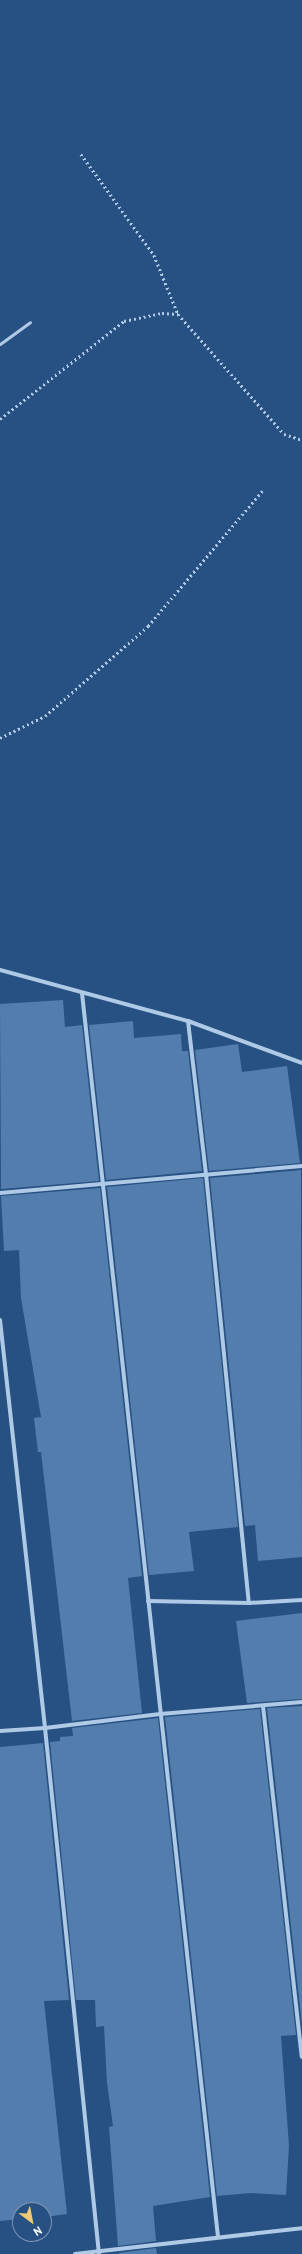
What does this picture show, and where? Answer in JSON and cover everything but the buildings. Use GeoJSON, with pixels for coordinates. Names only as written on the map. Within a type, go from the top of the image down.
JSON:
{"type":"FeatureCollection","features":[{"type":"Feature","properties":{"kind":"street"},"geometry":{"type":"LineString","coordinates":[[0,970],[188,1022],[302,1063]]}},
{"type":"Feature","properties":{"kind":"street"},"geometry":{"type":"LineString","coordinates":[[82,993],[218,2236]]}},
{"type":"Feature","properties":{"kind":"street"},"geometry":{"type":"LineString","coordinates":[[188,1022],[206,1174],[250,1603]]}},
{"type":"Feature","properties":{"kind":"street"},"geometry":{"type":"LineString","coordinates":[[0,1193],[302,1166]]}},
{"type":"Feature","properties":{"kind":"street"},"geometry":{"type":"LineString","coordinates":[[0,1320],[45,1728],[99,2252]]}},
{"type":"Feature","properties":{"kind":"street"},"geometry":{"type":"LineString","coordinates":[[148,1602],[250,1603],[302,1600]]}},
{"type":"Feature","properties":{"kind":"street"},"geometry":{"type":"LineString","coordinates":[[0,1731],[45,1728],[160,1714],[302,1702]]}},
{"type":"Feature","properties":{"kind":"street"},"geometry":{"type":"LineString","coordinates":[[263,1706],[302,2057]]}},
{"type":"Feature","properties":{"kind":"street"},"geometry":{"type":"LineString","coordinates":[[75,2254],[218,2236],[302,2228]]}},
{"type":"Feature","properties":{"kind":"lane"},"geometry":{"type":"LineString","coordinates":[[0,344],[30,322]]}},
{"type":"Feature","properties":{"kind":"path"},"geometry":{"type":"LineString","coordinates":[[81,154],[154,255],[178,314],[284,434],[302,440]]}},
{"type":"Feature","properties":{"kind":"path"},"geometry":{"type":"LineString","coordinates":[[0,419],[124,321],[162,313],[178,314]]}},
{"type":"Feature","properties":{"kind":"path"},"geometry":{"type":"LineString","coordinates":[[0,738],[45,716],[148,626],[262,491]]}}]}
